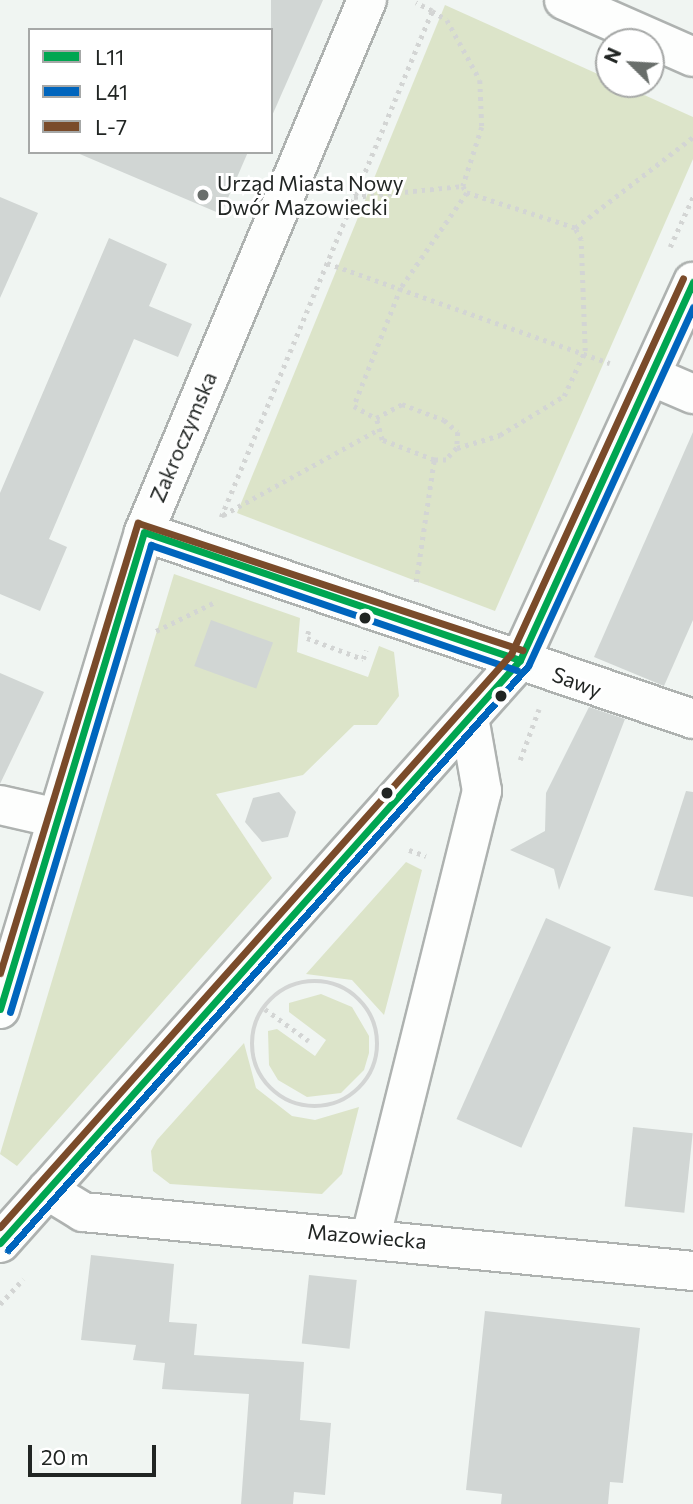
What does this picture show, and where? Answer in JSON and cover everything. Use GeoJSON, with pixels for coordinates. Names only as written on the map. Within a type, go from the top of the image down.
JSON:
{"type":"FeatureCollection","features":[{"type":"Feature","properties":{"kind":"street","name":"Zakroczymska"},"geometry":{"type":"LineString","coordinates":[[0,1009],[144,531],[367,0]]}},
{"type":"Feature","properties":{"kind":"street"},"geometry":{"type":"LineString","coordinates":[[564,0],[693,57]]}},
{"type":"Feature","properties":{"kind":"street"},"geometry":{"type":"LineString","coordinates":[[0,1243],[520,660],[637,365],[679,270]]}},
{"type":"Feature","properties":{"kind":"street"},"geometry":{"type":"LineString","coordinates":[[637,365],[693,394]]}},
{"type":"Feature","properties":{"kind":"street","name":"Sawy"},"geometry":{"type":"LineString","coordinates":[[144,531],[693,719]]}},
{"type":"Feature","properties":{"kind":"street"},"geometry":{"type":"LineString","coordinates":[[371,1236],[482,791],[469,717]]}},
{"type":"Feature","properties":{"kind":"street"},"geometry":{"type":"LineString","coordinates":[[0,805],[57,818]]}},
{"type":"Feature","properties":{"kind":"street","name":"Mazowiecka"},"geometry":{"type":"LineString","coordinates":[[47,1190],[83,1212],[371,1236],[693,1271]]}},
{"type":"Feature","properties":{"kind":"path"},"geometry":{"type":"LineString","coordinates":[[376,431],[434,460],[446,460],[457,448],[500,435],[564,396],[585,351],[581,240],[575,228],[467,193],[463,186],[482,127],[480,80],[447,20],[409,0]]}},
{"type":"Feature","properties":{"kind":"path"},"geometry":{"type":"LineString","coordinates":[[210,554],[221,517],[432,11]]}},
{"type":"Feature","properties":{"kind":"path"},"geometry":{"type":"LineString","coordinates":[[575,228],[693,137]]}},
{"type":"Feature","properties":{"kind":"path"},"geometry":{"type":"LineString","coordinates":[[354,197],[463,186]]}},
{"type":"Feature","properties":{"kind":"path"},"geometry":{"type":"LineString","coordinates":[[376,418],[354,406],[401,288],[467,193]]}},
{"type":"Feature","properties":{"kind":"path"},"geometry":{"type":"LineString","coordinates":[[679,270],[693,197]]}},
{"type":"Feature","properties":{"kind":"path"},"geometry":{"type":"LineString","coordinates":[[327,263],[585,351],[617,367],[637,365]]}},
{"type":"Feature","properties":{"kind":"path"},"geometry":{"type":"LineString","coordinates":[[376,418],[402,404],[444,420],[458,432],[457,448]]}},
{"type":"Feature","properties":{"kind":"path"},"geometry":{"type":"LineString","coordinates":[[376,418],[376,431]]}},
{"type":"Feature","properties":{"kind":"path"},"geometry":{"type":"LineString","coordinates":[[221,517],[376,431]]}},
{"type":"Feature","properties":{"kind":"path"},"geometry":{"type":"LineString","coordinates":[[402,585],[414,590],[434,460]]}},
{"type":"Feature","properties":{"kind":"path"},"geometry":{"type":"LineString","coordinates":[[221,517],[234,522]]}},
{"type":"Feature","properties":{"kind":"path"},"geometry":{"type":"LineString","coordinates":[[146,636],[226,596]]}},
{"type":"Feature","properties":{"kind":"path"},"geometry":{"type":"LineString","coordinates":[[323,981],[358,998],[377,1032],[375,1061],[361,1087],[346,1099],[307,1106],[271,1090],[253,1055],[263,1007],[303,982],[323,981]]}},
{"type":"Feature","properties":{"kind":"path"},"geometry":{"type":"LineString","coordinates":[[263,1007],[309,1041]]}},
{"type":"Feature","properties":{"kind":"green space"},"geometry":{"type":"Polygon","coordinates":[[[445,5],[595,73],[595,98],[651,98],[693,117],[693,159],[495,611],[237,513],[445,5]]]}},
{"type":"Feature","properties":{"kind":"green space"},"geometry":{"type":"Polygon","coordinates":[[[174,574],[300,618],[297,652],[368,677],[379,646],[394,652],[399,696],[377,725],[354,725],[303,775],[216,794],[272,878],[17,1166],[0,1154],[174,574]]]}},
{"type":"Feature","properties":{"kind":"green space"},"geometry":{"type":"Polygon","coordinates":[[[406,862],[422,870],[384,1015],[352,980],[306,974],[406,862]]]}},
{"type":"Feature","properties":{"kind":"green space"},"geometry":{"type":"Polygon","coordinates":[[[321,994],[352,1007],[369,1036],[369,1053],[364,1070],[341,1093],[307,1097],[278,1080],[269,1065],[268,1031],[277,1029],[315,1056],[326,1040],[289,1012],[289,1003],[321,994]]]}},
{"type":"Feature","properties":{"kind":"green space"},"geometry":{"type":"Polygon","coordinates":[[[244,1043],[256,1088],[292,1116],[315,1120],[359,1107],[342,1174],[322,1194],[170,1184],[153,1171],[151,1151],[157,1140],[244,1043]]]}},
{"type":"Feature","properties":{"kind":"building","name":"Urząd Miasta Nowy Dwór Mazowiecki"},"geometry":{"type":"Polygon","coordinates":[[[271,0],[323,0],[273,113],[273,28],[271,0]]]}},
{"type":"Feature","properties":{"kind":"building","name":"Urząd Miasta Nowy Dwór Mazowiecki"},"geometry":{"type":"Polygon","coordinates":[[[80,154],[247,154],[221,214],[80,154]]]}},
{"type":"Feature","properties":{"kind":"building"},"geometry":{"type":"Polygon","coordinates":[[[0,197],[38,213],[0,298],[0,197]]]}},
{"type":"Feature","properties":{"kind":"building"},"geometry":{"type":"Polygon","coordinates":[[[109,238],[167,264],[149,306],[192,324],[178,357],[134,339],[49,539],[67,547],[40,611],[0,594],[0,493],[109,238]]]}},
{"type":"Feature","properties":{"kind":"building"},"geometry":{"type":"Polygon","coordinates":[[[693,432],[693,620],[664,686],[594,657],[693,432]]]}},
{"type":"Feature","properties":{"kind":"building"},"geometry":{"type":"Polygon","coordinates":[[[211,620],[273,643],[256,689],[194,666],[211,620]]]}},
{"type":"Feature","properties":{"kind":"building"},"geometry":{"type":"Polygon","coordinates":[[[0,673],[44,692],[0,784],[0,673]]]}},
{"type":"Feature","properties":{"kind":"building"},"geometry":{"type":"Polygon","coordinates":[[[589,707],[625,719],[559,890],[554,869],[510,850],[545,831],[546,793],[589,707]]]}},
{"type":"Feature","properties":{"kind":"building"},"geometry":{"type":"Polygon","coordinates":[[[686,791],[693,792],[693,897],[654,890],[686,791]]]}},
{"type":"Feature","properties":{"kind":"building"},"geometry":{"type":"Polygon","coordinates":[[[279,792],[296,812],[288,837],[262,842],[245,822],[253,798],[279,792]]]}},
{"type":"Feature","properties":{"kind":"building"},"geometry":{"type":"Polygon","coordinates":[[[546,918],[611,947],[521,1148],[457,1119],[546,918]]]}},
{"type":"Feature","properties":{"kind":"building"},"geometry":{"type":"Polygon","coordinates":[[[633,1127],[693,1133],[684,1213],[625,1207],[633,1127]]]}},
{"type":"Feature","properties":{"kind":"building"},"geometry":{"type":"Polygon","coordinates":[[[91,1255],[174,1264],[169,1322],[197,1324],[194,1355],[304,1362],[300,1420],[331,1423],[325,1495],[294,1492],[293,1504],[241,1504],[249,1394],[162,1389],[165,1363],[133,1360],[136,1345],[81,1340],[91,1255]]]}},
{"type":"Feature","properties":{"kind":"building"},"geometry":{"type":"Polygon","coordinates":[[[309,1275],[357,1280],[350,1349],[302,1344],[309,1275]]]}},
{"type":"Feature","properties":{"kind":"building"},"geometry":{"type":"Polygon","coordinates":[[[485,1311],[640,1328],[623,1483],[610,1482],[608,1504],[501,1504],[502,1494],[466,1490],[485,1311]]]}},
{"type":"Feature","properties":{"kind":"transit line","name":"L-7"},"geometry":{"type":"LineString","coordinates":[[0,1227],[511,654],[683,278]]}},
{"type":"Feature","properties":{"kind":"transit line","name":"L11"},"geometry":{"type":"LineString","coordinates":[[0,1243],[520,660],[693,282]]}},
{"type":"Feature","properties":{"kind":"transit line","name":"L41"},"geometry":{"type":"LineString","coordinates":[[8,1250],[528,666],[693,307]]}},
{"type":"Feature","properties":{"kind":"transit line","name":"L-7"},"geometry":{"type":"LineString","coordinates":[[0,973],[138,523],[523,650]]}},
{"type":"Feature","properties":{"kind":"transit line","name":"L11"},"geometry":{"type":"LineString","coordinates":[[144,532],[520,660]]}},
{"type":"Feature","properties":{"kind":"transit line","name":"L11"},"geometry":{"type":"LineString","coordinates":[[0,1009],[144,532]]}},
{"type":"Feature","properties":{"kind":"transit line","name":"L41"},"geometry":{"type":"LineString","coordinates":[[10,1012],[151,545],[517,670]]}},
{"type":"Feature","properties":{"kind":"place","name":"Urząd Miasta Nowy Dwór Mazowiecki"},"geometry":{"type":"Point","coordinates":[203,195]}}]}
